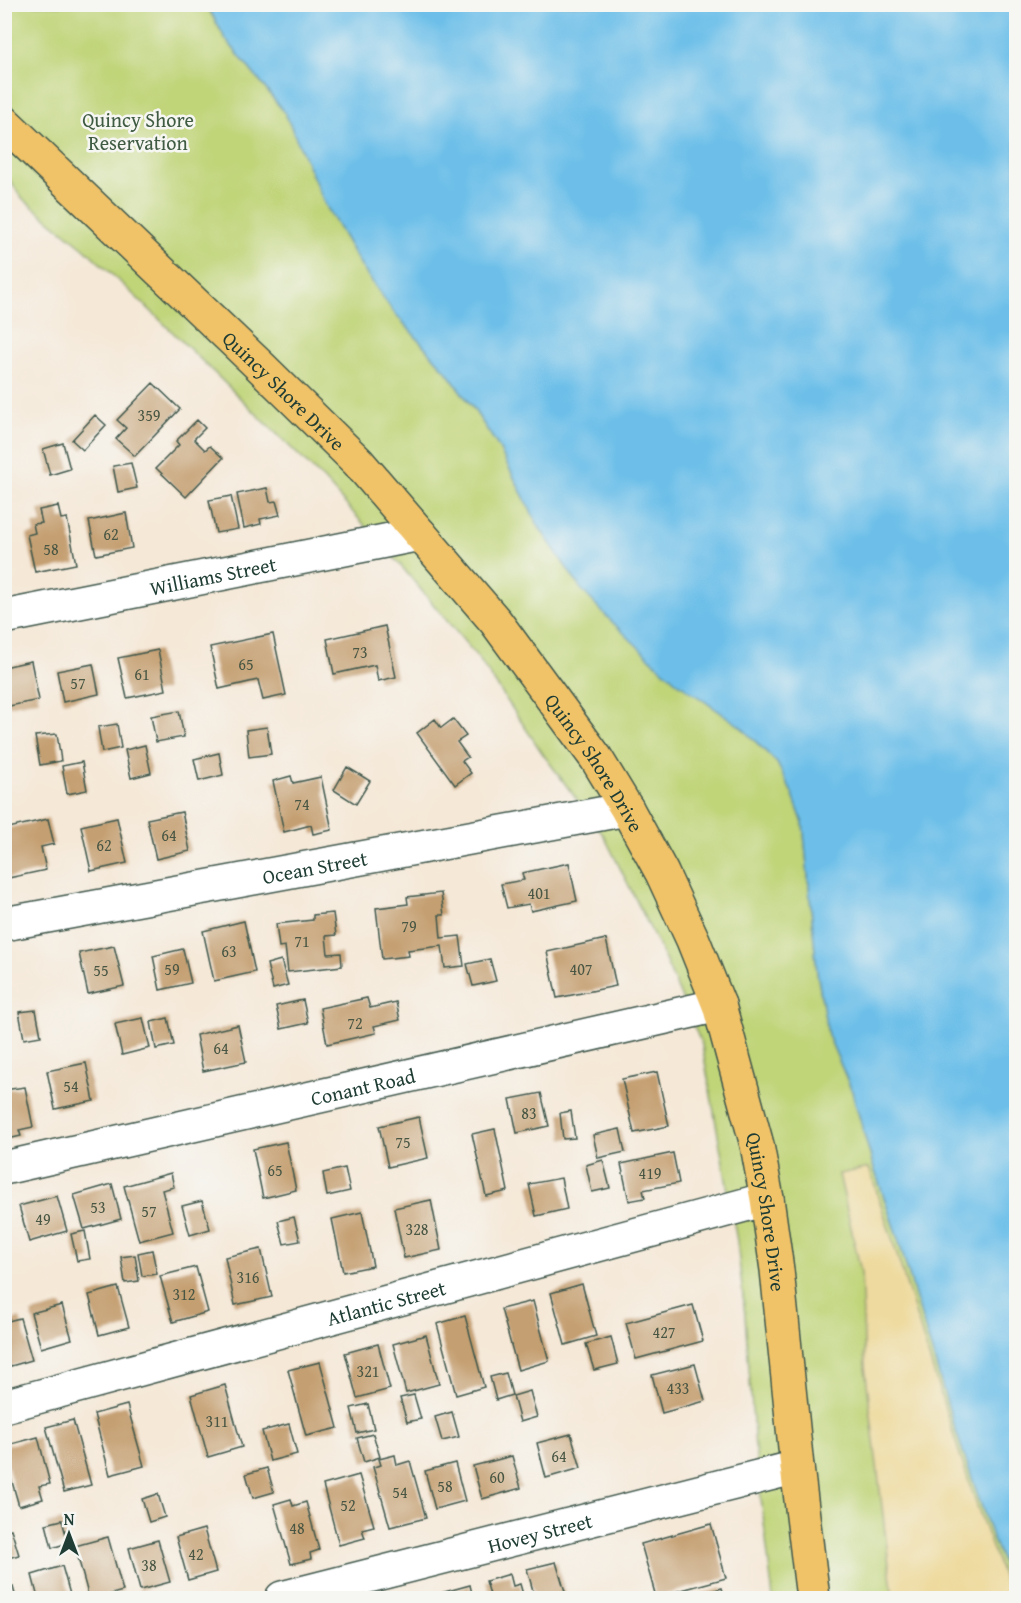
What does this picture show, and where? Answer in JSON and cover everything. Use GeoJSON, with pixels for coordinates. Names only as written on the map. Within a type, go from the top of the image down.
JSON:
{"type":"FeatureCollection","features":[{"type":"Feature","properties":{"kind":"main road","name":"Quincy Shore Drive"},"geometry":{"type":"LineString","coordinates":[[4,122],[358,462],[495,622],[596,758],[627,809],[662,873],[693,940],[719,1005],[757,1144],[767,1199],[813,1599]]}},
{"type":"Feature","properties":{"kind":"street","name":"Williams Street"},"geometry":{"type":"LineString","coordinates":[[4,617],[420,534]]}},
{"type":"Feature","properties":{"kind":"street","name":"Ocean Street"},"geometry":{"type":"LineString","coordinates":[[4,924],[627,809]]}},
{"type":"Feature","properties":{"kind":"street","name":"Conant Road"},"geometry":{"type":"LineString","coordinates":[[4,1168],[719,1005]]}},
{"type":"Feature","properties":{"kind":"street","name":"Atlantic Street"},"geometry":{"type":"LineString","coordinates":[[4,1406],[767,1199]]}},
{"type":"Feature","properties":{"kind":"street","name":"Hovey Street"},"geometry":{"type":"LineString","coordinates":[[282,1599],[797,1467]]}},
{"type":"Feature","properties":{"kind":"green space","name":"Quincy Shore Reservation"},"geometry":{"type":"Polygon","coordinates":[[[5,5],[206,5],[225,38],[285,113],[325,204],[363,269],[393,311],[446,371],[473,408],[498,446],[539,527],[654,662],[677,682],[740,726],[777,763],[792,793],[803,823],[817,972],[828,1035],[852,1091],[952,1419],[992,1537],[1016,1598],[773,1598],[755,1448],[737,1241],[702,1045],[660,948],[604,836],[543,754],[479,659],[397,561],[322,478],[84,248],[23,199],[5,174],[5,5]]]}},
{"type":"Feature","properties":{"kind":"sand"},"geometry":{"type":"Polygon","coordinates":[[[869,1168],[972,1492],[1011,1598],[893,1598],[865,1367],[861,1272],[839,1174],[869,1168]]]}},
{"type":"Feature","properties":{"kind":"water"},"geometry":{"type":"Polygon","coordinates":[[[207,5],[1016,5],[1016,1598],[992,1537],[952,1419],[852,1091],[828,1035],[817,972],[803,823],[792,793],[777,763],[740,726],[677,682],[654,662],[581,589],[539,527],[498,446],[473,408],[446,371],[393,311],[363,269],[325,204],[285,113],[225,38],[207,5]]]}},
{"type":"Feature","properties":{"kind":"building"},"geometry":{"type":"Polygon","coordinates":[[[153,383],[180,409],[135,456],[116,439],[126,428],[117,420],[153,383]]]}},
{"type":"Feature","properties":{"kind":"building"},"geometry":{"type":"Polygon","coordinates":[[[95,415],[106,425],[83,450],[72,440],[95,415]]]}},
{"type":"Feature","properties":{"kind":"building"},"geometry":{"type":"Polygon","coordinates":[[[197,420],[205,428],[194,439],[205,450],[210,446],[223,458],[186,497],[156,468],[179,445],[176,441],[197,420]]]}},
{"type":"Feature","properties":{"kind":"building"},"geometry":{"type":"Polygon","coordinates":[[[63,443],[70,469],[50,475],[43,449],[63,443]]]}},
{"type":"Feature","properties":{"kind":"building"},"geometry":{"type":"Polygon","coordinates":[[[131,463],[137,488],[118,492],[113,466],[131,463]]]}},
{"type":"Feature","properties":{"kind":"building"},"geometry":{"type":"Polygon","coordinates":[[[267,488],[270,502],[276,501],[280,515],[260,519],[261,524],[244,528],[237,494],[267,488]]]}},
{"type":"Feature","properties":{"kind":"building"},"geometry":{"type":"Polygon","coordinates":[[[231,496],[238,529],[216,533],[209,500],[231,496]]]}},
{"type":"Feature","properties":{"kind":"building"},"geometry":{"type":"Polygon","coordinates":[[[58,506],[61,519],[67,518],[76,564],[35,572],[27,535],[35,533],[33,524],[42,523],[39,510],[58,506]]]}},
{"type":"Feature","properties":{"kind":"building"},"geometry":{"type":"Polygon","coordinates":[[[126,513],[132,548],[96,555],[89,521],[126,513]]]}},
{"type":"Feature","properties":{"kind":"building"},"geometry":{"type":"Polygon","coordinates":[[[385,626],[396,677],[378,681],[375,665],[334,674],[327,639],[385,626]]]}},
{"type":"Feature","properties":{"kind":"building"},"geometry":{"type":"Polygon","coordinates":[[[273,634],[286,695],[263,700],[258,680],[219,689],[210,647],[273,634]]]}},
{"type":"Feature","properties":{"kind":"building"},"geometry":{"type":"Polygon","coordinates":[[[158,650],[166,690],[127,698],[118,658],[158,650]]]}},
{"type":"Feature","properties":{"kind":"building"},"geometry":{"type":"Polygon","coordinates":[[[31,661],[39,700],[4,707],[4,667],[31,661]]]}},
{"type":"Feature","properties":{"kind":"building"},"geometry":{"type":"Polygon","coordinates":[[[93,664],[99,694],[63,702],[57,671],[93,664]]]}},
{"type":"Feature","properties":{"kind":"building"},"geometry":{"type":"Polygon","coordinates":[[[179,711],[184,737],[156,742],[151,716],[179,711]]]}},
{"type":"Feature","properties":{"kind":"building"},"geometry":{"type":"Polygon","coordinates":[[[435,719],[441,728],[453,719],[466,736],[457,742],[468,757],[462,761],[471,773],[455,785],[417,733],[435,719]]]}},
{"type":"Feature","properties":{"kind":"building"},"geometry":{"type":"Polygon","coordinates":[[[117,724],[121,748],[102,752],[98,727],[117,724]]]}},
{"type":"Feature","properties":{"kind":"building"},"geometry":{"type":"Polygon","coordinates":[[[267,727],[271,754],[249,757],[246,730],[267,727]]]}},
{"type":"Feature","properties":{"kind":"building"},"geometry":{"type":"Polygon","coordinates":[[[57,734],[61,761],[40,765],[35,736],[57,734]]]}},
{"type":"Feature","properties":{"kind":"building"},"geometry":{"type":"Polygon","coordinates":[[[145,745],[151,773],[131,778],[125,750],[145,745]]]}},
{"type":"Feature","properties":{"kind":"building"},"geometry":{"type":"Polygon","coordinates":[[[219,753],[223,775],[199,781],[194,759],[219,753]]]}},
{"type":"Feature","properties":{"kind":"building"},"geometry":{"type":"Polygon","coordinates":[[[82,762],[87,790],[67,794],[62,766],[82,762]]]}},
{"type":"Feature","properties":{"kind":"building"},"geometry":{"type":"Polygon","coordinates":[[[347,767],[370,781],[356,804],[334,790],[347,767]]]}},
{"type":"Feature","properties":{"kind":"building"},"geometry":{"type":"Polygon","coordinates":[[[291,776],[293,783],[321,777],[332,830],[313,834],[311,825],[284,832],[273,781],[291,776]]]}},
{"type":"Feature","properties":{"kind":"building"},"geometry":{"type":"Polygon","coordinates":[[[182,812],[190,851],[156,859],[147,819],[182,812]]]}},
{"type":"Feature","properties":{"kind":"building"},"geometry":{"type":"Polygon","coordinates":[[[117,818],[127,863],[91,871],[81,826],[117,818]]]}},
{"type":"Feature","properties":{"kind":"building"},"geometry":{"type":"Polygon","coordinates":[[[48,819],[54,844],[41,847],[46,870],[4,879],[4,829],[48,819]]]}},
{"type":"Feature","properties":{"kind":"building"},"geometry":{"type":"Polygon","coordinates":[[[569,863],[577,901],[531,911],[529,904],[507,908],[501,884],[524,880],[522,873],[569,863]]]}},
{"type":"Feature","properties":{"kind":"building"},"geometry":{"type":"Polygon","coordinates":[[[441,893],[444,915],[439,915],[441,938],[460,936],[464,966],[445,968],[442,946],[408,950],[409,956],[382,959],[376,908],[408,904],[407,897],[441,893]]]}},
{"type":"Feature","properties":{"kind":"building"},"geometry":{"type":"Polygon","coordinates":[[[333,913],[336,935],[326,936],[328,954],[341,953],[342,966],[288,972],[285,946],[279,947],[276,924],[313,920],[313,915],[333,913]]]}},
{"type":"Feature","properties":{"kind":"building"},"geometry":{"type":"Polygon","coordinates":[[[244,921],[255,972],[214,981],[203,931],[244,921]]]}},
{"type":"Feature","properties":{"kind":"building"},"geometry":{"type":"Polygon","coordinates":[[[606,939],[616,986],[557,998],[547,952],[606,939]]]}},
{"type":"Feature","properties":{"kind":"building"},"geometry":{"type":"Polygon","coordinates":[[[114,946],[124,986],[88,994],[79,953],[114,946]]]}},
{"type":"Feature","properties":{"kind":"building"},"geometry":{"type":"Polygon","coordinates":[[[183,949],[191,983],[160,990],[153,956],[183,949]]]}},
{"type":"Feature","properties":{"kind":"building"},"geometry":{"type":"Polygon","coordinates":[[[490,959],[496,981],[473,986],[467,964],[490,959]]]}},
{"type":"Feature","properties":{"kind":"building"},"geometry":{"type":"Polygon","coordinates":[[[281,960],[288,985],[273,989],[267,964],[281,960]]]}},
{"type":"Feature","properties":{"kind":"building"},"geometry":{"type":"Polygon","coordinates":[[[367,998],[370,1008],[396,1002],[400,1020],[374,1026],[376,1033],[327,1044],[320,1008],[367,998]]]}},
{"type":"Feature","properties":{"kind":"building"},"geometry":{"type":"Polygon","coordinates":[[[303,1000],[308,1023],[281,1029],[276,1006],[303,1000]]]}},
{"type":"Feature","properties":{"kind":"building"},"geometry":{"type":"Polygon","coordinates":[[[36,1010],[41,1036],[24,1039],[19,1012],[36,1010]]]}},
{"type":"Feature","properties":{"kind":"building"},"geometry":{"type":"Polygon","coordinates":[[[143,1018],[150,1048],[122,1055],[115,1024],[143,1018]]]}},
{"type":"Feature","properties":{"kind":"building"},"geometry":{"type":"Polygon","coordinates":[[[168,1018],[174,1045],[156,1049],[151,1022],[168,1018]]]}},
{"type":"Feature","properties":{"kind":"building"},"geometry":{"type":"Polygon","coordinates":[[[238,1025],[246,1062],[203,1071],[196,1035],[238,1025]]]}},
{"type":"Feature","properties":{"kind":"building"},"geometry":{"type":"Polygon","coordinates":[[[86,1063],[94,1101],[55,1109],[47,1071],[86,1063]]]}},
{"type":"Feature","properties":{"kind":"building"},"geometry":{"type":"Polygon","coordinates":[[[657,1072],[669,1126],[634,1133],[622,1079],[657,1072]]]}},
{"type":"Feature","properties":{"kind":"building"},"geometry":{"type":"Polygon","coordinates":[[[25,1087],[33,1127],[19,1130],[21,1136],[4,1140],[4,1090],[25,1087]]]}},
{"type":"Feature","properties":{"kind":"building"},"geometry":{"type":"Polygon","coordinates":[[[541,1093],[549,1126],[517,1133],[510,1099],[541,1093]]]}},
{"type":"Feature","properties":{"kind":"building"},"geometry":{"type":"Polygon","coordinates":[[[571,1111],[575,1138],[563,1139],[560,1113],[571,1111]]]}},
{"type":"Feature","properties":{"kind":"building"},"geometry":{"type":"Polygon","coordinates":[[[419,1117],[428,1158],[388,1167],[379,1126],[419,1117]]]}},
{"type":"Feature","properties":{"kind":"building"},"geometry":{"type":"Polygon","coordinates":[[[495,1129],[508,1191],[486,1196],[472,1134],[495,1129]]]}},
{"type":"Feature","properties":{"kind":"building"},"geometry":{"type":"Polygon","coordinates":[[[620,1129],[625,1152],[598,1158],[593,1135],[620,1129]]]}},
{"type":"Feature","properties":{"kind":"building"},"geometry":{"type":"Polygon","coordinates":[[[286,1142],[296,1190],[263,1198],[253,1149],[286,1142]]]}},
{"type":"Feature","properties":{"kind":"building"},"geometry":{"type":"Polygon","coordinates":[[[673,1153],[679,1183],[643,1190],[645,1198],[629,1201],[621,1164],[673,1153]]]}},
{"type":"Feature","properties":{"kind":"building"},"geometry":{"type":"Polygon","coordinates":[[[603,1160],[610,1188],[592,1192],[586,1165],[603,1160]]]}},
{"type":"Feature","properties":{"kind":"building"},"geometry":{"type":"Polygon","coordinates":[[[345,1168],[350,1191],[327,1196],[323,1173],[345,1168]]]}},
{"type":"Feature","properties":{"kind":"building"},"geometry":{"type":"Polygon","coordinates":[[[171,1173],[174,1187],[162,1190],[173,1232],[139,1241],[124,1186],[171,1173]]]}},
{"type":"Feature","properties":{"kind":"building"},"geometry":{"type":"Polygon","coordinates":[[[561,1178],[567,1209],[536,1216],[529,1184],[561,1178]]]}},
{"type":"Feature","properties":{"kind":"building"},"geometry":{"type":"Polygon","coordinates":[[[112,1184],[121,1219],[84,1229],[74,1195],[112,1184]]]}},
{"type":"Feature","properties":{"kind":"building"},"geometry":{"type":"Polygon","coordinates":[[[57,1196],[67,1231],[29,1242],[19,1206],[57,1196]]]}},
{"type":"Feature","properties":{"kind":"building"},"geometry":{"type":"Polygon","coordinates":[[[431,1200],[441,1250],[404,1258],[394,1208],[431,1200]]]}},
{"type":"Feature","properties":{"kind":"building"},"geometry":{"type":"Polygon","coordinates":[[[202,1201],[210,1229],[190,1235],[182,1206],[202,1201]]]}},
{"type":"Feature","properties":{"kind":"building"},"geometry":{"type":"Polygon","coordinates":[[[362,1212],[373,1266],[343,1272],[332,1219],[362,1212]]]}},
{"type":"Feature","properties":{"kind":"building"},"geometry":{"type":"Polygon","coordinates":[[[294,1217],[300,1241],[284,1244],[278,1221],[294,1217]]]}},
{"type":"Feature","properties":{"kind":"building"},"geometry":{"type":"Polygon","coordinates":[[[85,1231],[90,1259],[77,1261],[71,1234],[85,1231]]]}},
{"type":"Feature","properties":{"kind":"building"},"geometry":{"type":"Polygon","coordinates":[[[261,1249],[272,1297],[235,1305],[225,1257],[261,1249]]]}},
{"type":"Feature","properties":{"kind":"building"},"geometry":{"type":"Polygon","coordinates":[[[152,1250],[157,1274],[142,1276],[138,1253],[152,1250]]]}},
{"type":"Feature","properties":{"kind":"building"},"geometry":{"type":"Polygon","coordinates":[[[135,1255],[139,1281],[125,1283],[121,1257],[135,1255]]]}},
{"type":"Feature","properties":{"kind":"building"},"geometry":{"type":"Polygon","coordinates":[[[196,1267],[208,1312],[173,1322],[160,1276],[196,1267]]]}},
{"type":"Feature","properties":{"kind":"building"},"geometry":{"type":"Polygon","coordinates":[[[582,1284],[596,1336],[565,1345],[551,1293],[582,1284]]]}},
{"type":"Feature","properties":{"kind":"building"},"geometry":{"type":"Polygon","coordinates":[[[118,1287],[129,1327],[99,1335],[89,1295],[118,1287]]]}},
{"type":"Feature","properties":{"kind":"building"},"geometry":{"type":"Polygon","coordinates":[[[533,1301],[549,1361],[518,1370],[501,1309],[533,1301]]]}},
{"type":"Feature","properties":{"kind":"building"},"geometry":{"type":"Polygon","coordinates":[[[62,1305],[72,1339],[41,1348],[31,1313],[62,1305]]]}},
{"type":"Feature","properties":{"kind":"building"},"geometry":{"type":"Polygon","coordinates":[[[693,1305],[703,1341],[636,1359],[626,1323],[693,1305]]]}},
{"type":"Feature","properties":{"kind":"building"},"geometry":{"type":"Polygon","coordinates":[[[465,1316],[484,1387],[456,1395],[437,1324],[465,1316]]]}},
{"type":"Feature","properties":{"kind":"building"},"geometry":{"type":"Polygon","coordinates":[[[20,1318],[32,1360],[4,1368],[4,1322],[20,1318]]]}},
{"type":"Feature","properties":{"kind":"building"},"geometry":{"type":"Polygon","coordinates":[[[426,1335],[439,1384],[406,1393],[393,1344],[426,1335]]]}},
{"type":"Feature","properties":{"kind":"building"},"geometry":{"type":"Polygon","coordinates":[[[611,1337],[618,1364],[594,1370],[586,1344],[611,1337]]]}},
{"type":"Feature","properties":{"kind":"building"},"geometry":{"type":"Polygon","coordinates":[[[378,1344],[390,1389],[357,1398],[345,1353],[378,1344]]]}},
{"type":"Feature","properties":{"kind":"building"},"geometry":{"type":"Polygon","coordinates":[[[320,1362],[338,1428],[306,1436],[288,1370],[320,1362]]]}},
{"type":"Feature","properties":{"kind":"building"},"geometry":{"type":"Polygon","coordinates":[[[695,1364],[705,1401],[662,1413],[652,1375],[695,1364]]]}},
{"type":"Feature","properties":{"kind":"building"},"geometry":{"type":"Polygon","coordinates":[[[506,1373],[512,1395],[496,1400],[490,1377],[506,1373]]]}},
{"type":"Feature","properties":{"kind":"building"},"geometry":{"type":"Polygon","coordinates":[[[225,1385],[242,1447],[208,1457],[191,1395],[225,1385]]]}},
{"type":"Feature","properties":{"kind":"building"},"geometry":{"type":"Polygon","coordinates":[[[530,1391],[537,1417],[520,1422],[513,1396],[530,1391]]]}},
{"type":"Feature","properties":{"kind":"building"},"geometry":{"type":"Polygon","coordinates":[[[414,1395],[421,1419],[407,1422],[400,1398],[414,1395]]]}},
{"type":"Feature","properties":{"kind":"building"},"geometry":{"type":"Polygon","coordinates":[[[368,1404],[374,1429],[357,1433],[351,1408],[368,1404]]]}},
{"type":"Feature","properties":{"kind":"building"},"geometry":{"type":"Polygon","coordinates":[[[127,1405],[144,1466],[110,1475],[94,1414],[127,1405]]]}},
{"type":"Feature","properties":{"kind":"building"},"geometry":{"type":"Polygon","coordinates":[[[452,1412],[459,1437],[442,1441],[435,1417],[452,1412]]]}},
{"type":"Feature","properties":{"kind":"building"},"geometry":{"type":"Polygon","coordinates":[[[73,1420],[91,1485],[64,1492],[46,1427],[73,1420]]]}},
{"type":"Feature","properties":{"kind":"building"},"geometry":{"type":"Polygon","coordinates":[[[289,1424],[297,1454],[270,1461],[262,1431],[289,1424]]]}},
{"type":"Feature","properties":{"kind":"building"},"geometry":{"type":"Polygon","coordinates":[[[373,1434],[380,1457],[364,1462],[357,1438],[373,1434]]]}},
{"type":"Feature","properties":{"kind":"building"},"geometry":{"type":"Polygon","coordinates":[[[571,1434],[581,1468],[546,1478],[537,1443],[571,1434]]]}},
{"type":"Feature","properties":{"kind":"building"},"geometry":{"type":"Polygon","coordinates":[[[38,1437],[50,1484],[39,1486],[43,1499],[19,1506],[4,1454],[4,1446],[38,1437]]]}},
{"type":"Feature","properties":{"kind":"building"},"geometry":{"type":"Polygon","coordinates":[[[395,1455],[397,1465],[410,1461],[426,1518],[390,1527],[373,1467],[381,1465],[379,1459],[395,1455]]]}},
{"type":"Feature","properties":{"kind":"building"},"geometry":{"type":"Polygon","coordinates":[[[512,1456],[521,1488],[482,1499],[473,1466],[512,1456]]]}},
{"type":"Feature","properties":{"kind":"building"},"geometry":{"type":"Polygon","coordinates":[[[455,1463],[465,1501],[435,1509],[425,1471],[455,1463]]]}},
{"type":"Feature","properties":{"kind":"building"},"geometry":{"type":"Polygon","coordinates":[[[267,1468],[274,1492],[253,1498],[246,1474],[267,1468]]]}},
{"type":"Feature","properties":{"kind":"building"},"geometry":{"type":"Polygon","coordinates":[[[359,1475],[374,1526],[362,1529],[365,1538],[339,1545],[323,1485],[359,1475]]]}},
{"type":"Feature","properties":{"kind":"building"},"geometry":{"type":"Polygon","coordinates":[[[158,1494],[165,1517],[149,1522],[142,1499],[158,1494]]]}},
{"type":"Feature","properties":{"kind":"building"},"geometry":{"type":"Polygon","coordinates":[[[291,1499],[293,1506],[306,1502],[319,1550],[310,1553],[311,1559],[291,1564],[274,1504],[291,1499]]]}},
{"type":"Feature","properties":{"kind":"building"},"geometry":{"type":"Polygon","coordinates":[[[62,1520],[68,1543],[52,1548],[46,1524],[62,1520]]]}},
{"type":"Feature","properties":{"kind":"building"},"geometry":{"type":"Polygon","coordinates":[[[711,1524],[726,1578],[656,1597],[641,1544],[711,1524]]]}},
{"type":"Feature","properties":{"kind":"building"},"geometry":{"type":"Polygon","coordinates":[[[11,1529],[19,1555],[4,1559],[4,1531],[11,1529]]]}},
{"type":"Feature","properties":{"kind":"building"},"geometry":{"type":"Polygon","coordinates":[[[204,1529],[216,1572],[188,1580],[176,1537],[204,1529]]]}},
{"type":"Feature","properties":{"kind":"building"},"geometry":{"type":"Polygon","coordinates":[[[108,1537],[123,1591],[89,1598],[75,1546],[108,1537]]]}},
{"type":"Feature","properties":{"kind":"building"},"geometry":{"type":"Polygon","coordinates":[[[158,1540],[170,1582],[140,1590],[129,1548],[158,1540]]]}},
{"type":"Feature","properties":{"kind":"building"},"geometry":{"type":"Polygon","coordinates":[[[556,1562],[567,1598],[535,1598],[527,1569],[556,1562]]]}},
{"type":"Feature","properties":{"kind":"building"},"geometry":{"type":"Polygon","coordinates":[[[62,1566],[71,1598],[38,1598],[32,1575],[62,1566]]]}},
{"type":"Feature","properties":{"kind":"building"},"geometry":{"type":"Polygon","coordinates":[[[510,1574],[513,1586],[520,1584],[524,1598],[491,1598],[486,1581],[510,1574]]]}},
{"type":"Feature","properties":{"kind":"building"},"geometry":{"type":"Polygon","coordinates":[[[470,1585],[473,1598],[438,1598],[437,1594],[470,1585]]]}},
{"type":"Feature","properties":{"kind":"building"},"geometry":{"type":"Polygon","coordinates":[[[13,1587],[16,1598],[4,1598],[4,1589],[13,1587]]]}},
{"type":"Feature","properties":{"kind":"building"},"geometry":{"type":"Polygon","coordinates":[[[722,1588],[725,1598],[687,1598],[722,1588]]]}}]}
